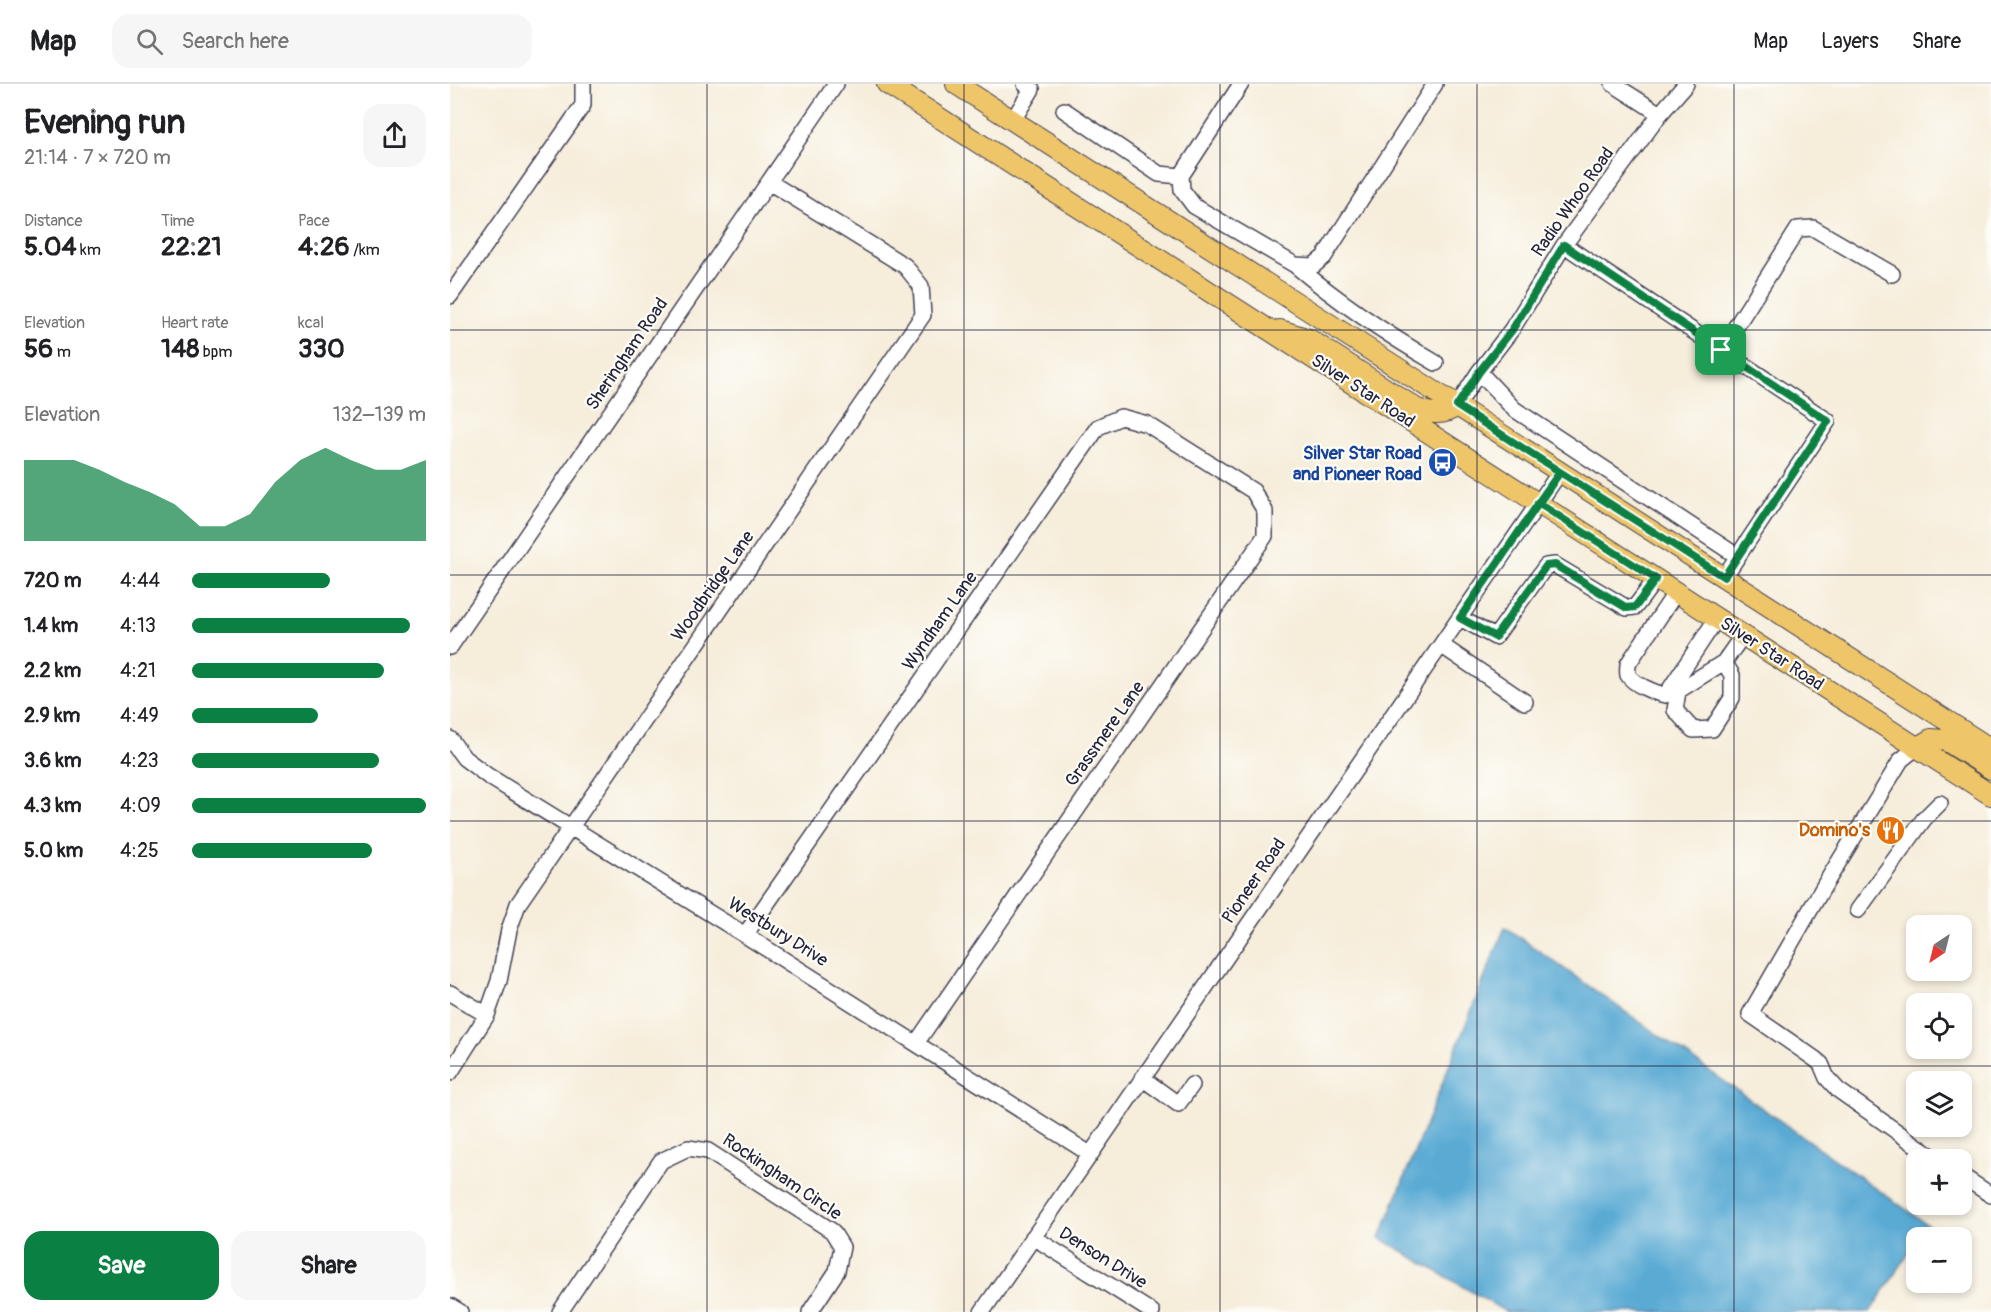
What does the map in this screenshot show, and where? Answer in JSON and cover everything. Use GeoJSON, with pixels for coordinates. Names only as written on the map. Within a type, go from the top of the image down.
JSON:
{"type":"FeatureCollection","features":[{"type":"Feature","properties":{"kind":"main road","name":"Silver Star Road"},"geometry":{"type":"LineString","coordinates":[[887,84],[1991,795]]}},
{"type":"Feature","properties":{"kind":"main road","name":"Silver Star Road"},"geometry":{"type":"LineString","coordinates":[[956,84],[1991,749]]}},
{"type":"Feature","properties":{"kind":"main road"},"geometry":{"type":"LineString","coordinates":[[1254,321],[1309,339],[1417,409],[1432,414],[1443,413],[1457,406]]}},
{"type":"Feature","properties":{"kind":"main road"},"geometry":{"type":"LineString","coordinates":[[1916,748],[1931,739],[1946,740],[1991,769]]}},
{"type":"Feature","properties":{"kind":"street"},"geometry":{"type":"LineString","coordinates":[[450,296],[583,105],[583,84]]}},
{"type":"Feature","properties":{"kind":"street","name":"Sheringham Road"},"geometry":{"type":"LineString","coordinates":[[450,646],[836,84]]}},
{"type":"Feature","properties":{"kind":"street"},"geometry":{"type":"LineString","coordinates":[[1241,84],[1181,176],[1182,190],[1194,206],[1295,265],[1377,327],[1436,363]]}},
{"type":"Feature","properties":{"kind":"street"},"geometry":{"type":"LineString","coordinates":[[1295,265],[1313,266],[1324,257],[1435,84]]}},
{"type":"Feature","properties":{"kind":"street"},"geometry":{"type":"LineString","coordinates":[[1613,84],[1660,114]]}},
{"type":"Feature","properties":{"kind":"street","name":"Radio Whoo Road"},"geometry":{"type":"LineString","coordinates":[[1457,406],[1479,372],[1512,330],[1564,245],[1660,114],[1686,84]]}},
{"type":"Feature","properties":{"kind":"street"},"geometry":{"type":"LineString","coordinates":[[1013,120],[1031,86]]}},
{"type":"Feature","properties":{"kind":"street"},"geometry":{"type":"LineString","coordinates":[[1064,110],[1159,174],[1181,176]]}},
{"type":"Feature","properties":{"kind":"street","name":"Woodbridge Lane"},"geometry":{"type":"LineString","coordinates":[[450,1073],[487,1015],[499,981],[509,930],[518,904],[923,315],[921,286],[905,266],[769,182]]}},
{"type":"Feature","properties":{"kind":"street"},"geometry":{"type":"LineString","coordinates":[[1721,350],[1798,229],[1813,228],[1892,274]]}},
{"type":"Feature","properties":{"kind":"street"},"geometry":{"type":"LineString","coordinates":[[1564,245],[1828,421],[1724,577]]}},
{"type":"Feature","properties":{"kind":"street"},"geometry":{"type":"LineString","coordinates":[[1479,372],[1514,409],[1737,556]]}},
{"type":"Feature","properties":{"kind":"street","name":"Wyndham Lane"},"geometry":{"type":"LineString","coordinates":[[746,935],[1098,427],[1121,417],[1147,424],[1203,459]]}},
{"type":"Feature","properties":{"kind":"street","name":"Grassmere Lane"},"geometry":{"type":"LineString","coordinates":[[916,1042],[1265,536],[1265,511],[1253,491],[1203,459]]}},
{"type":"Feature","properties":{"kind":"street","name":"Pioneer Road"},"geometry":{"type":"LineString","coordinates":[[982,1312],[1560,472]]}},
{"type":"Feature","properties":{"kind":"street"},"geometry":{"type":"LineString","coordinates":[[1460,618],[1495,637],[1546,566],[1555,565],[1627,608],[1635,607],[1656,579]]}},
{"type":"Feature","properties":{"kind":"street"},"geometry":{"type":"LineString","coordinates":[[1676,592],[1628,664],[1627,674],[1653,693],[1665,695],[1717,618]]}},
{"type":"Feature","properties":{"kind":"street"},"geometry":{"type":"LineString","coordinates":[[1724,662],[1732,675],[1732,698],[1712,729],[1693,730],[1675,710],[1678,691],[1724,662],[1743,636]]}},
{"type":"Feature","properties":{"kind":"street"},"geometry":{"type":"LineString","coordinates":[[1441,645],[1525,702]]}},
{"type":"Feature","properties":{"kind":"street","name":"Westbury Drive"},"geometry":{"type":"LineString","coordinates":[[450,739],[464,758],[488,776],[746,935],[1090,1154]]}},
{"type":"Feature","properties":{"kind":"street"},"geometry":{"type":"LineString","coordinates":[[1916,748],[1901,760],[1824,886],[1750,1014],[1821,1064],[1827,1078],[1838,1090],[1921,1149]]}},
{"type":"Feature","properties":{"kind":"street"},"geometry":{"type":"LineString","coordinates":[[1858,910],[1924,819],[1940,803]]}},
{"type":"Feature","properties":{"kind":"street"},"geometry":{"type":"LineString","coordinates":[[450,993],[487,1015]]}},
{"type":"Feature","properties":{"kind":"street"},"geometry":{"type":"LineString","coordinates":[[1142,1078],[1178,1104],[1192,1085]]}},
{"type":"Feature","properties":{"kind":"street","name":"Rockingham Circle"},"geometry":{"type":"LineString","coordinates":[[561,1312],[661,1161],[688,1148],[708,1150],[832,1231],[842,1247],[837,1271],[810,1312]]}},
{"type":"Feature","properties":{"kind":"street"},"geometry":{"type":"LineString","coordinates":[[1972,1183],[1991,1195]]}},
{"type":"Feature","properties":{"kind":"street","name":"Denson Drive"},"geometry":{"type":"LineString","coordinates":[[1033,1237],[1152,1312]]}},
{"type":"Feature","properties":{"kind":"street"},"geometry":{"type":"LineString","coordinates":[[450,1306],[460,1312]]}},
{"type":"Feature","properties":{"kind":"water"},"geometry":{"type":"Polygon","coordinates":[[[1505,927],[1906,1210],[1906,1215],[1914,1215],[1928,1225],[1926,1227],[1906,1227],[1906,1258],[1870,1312],[1506,1312],[1380,1238],[1505,927]]]}},
{"type":"Feature","properties":{"kind":"place","name":"Silver Star Road and Pioneer Road"},"geometry":{"type":"Point","coordinates":[1443,463]}},
{"type":"Feature","properties":{"kind":"place","name":"Domino's"},"geometry":{"type":"Point","coordinates":[1891,830]}},
{"type":"Feature","properties":{"kind":"route"},"geometry":{"type":"LineString","coordinates":[[1721,350],[1564,245],[1512,330],[1479,372],[1457,406],[1560,472],[1538,503],[1460,618],[1495,637],[1546,566],[1555,565],[1627,608],[1635,607],[1656,579],[1538,503],[1560,472],[1724,577],[1828,421],[1721,350]]}}]}
